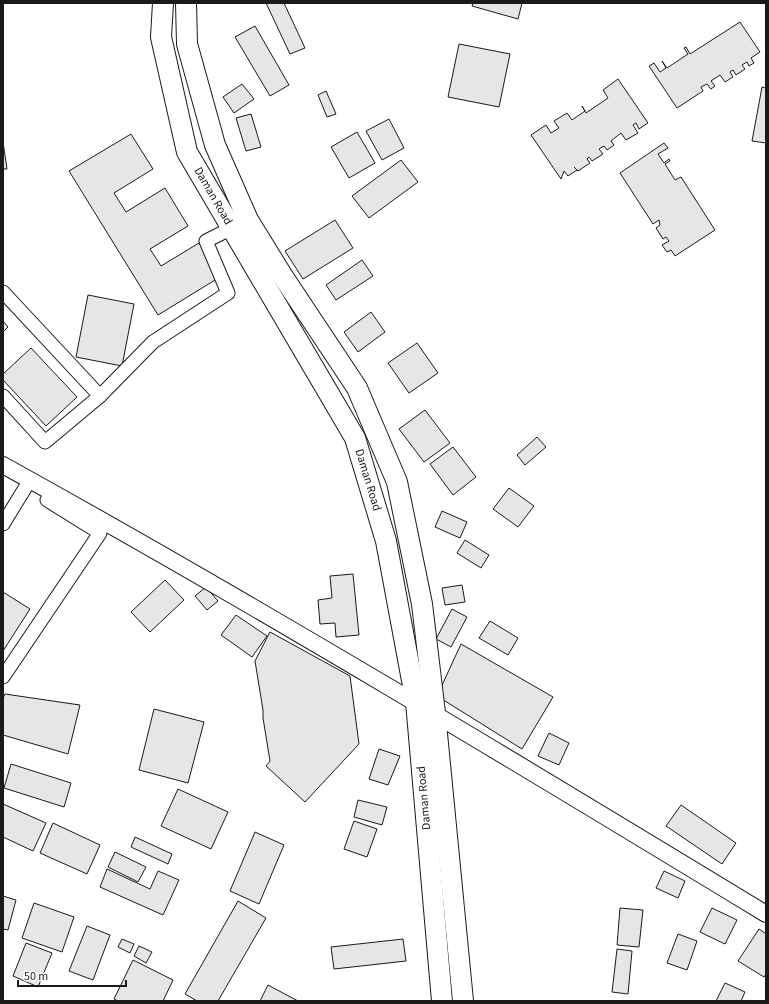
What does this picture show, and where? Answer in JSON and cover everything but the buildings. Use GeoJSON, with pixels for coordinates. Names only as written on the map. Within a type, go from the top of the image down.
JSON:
{"type":"FeatureCollection","features":[{"type":"Feature","properties":{"kind":"main road","name":"Daman Road"},"geometry":{"type":"LineString","coordinates":[[163,3],[161,37],[187,152],[355,438],[386,541],[416,702],[442,1001]]}},
{"type":"Feature","properties":{"kind":"main road"},"geometry":{"type":"LineString","coordinates":[[186,3],[187,44],[215,145],[248,220],[282,275],[357,388],[397,482],[422,604],[435,713],[463,1001]]}},
{"type":"Feature","properties":{"kind":"street"},"geometry":{"type":"LineString","coordinates":[[3,396],[45,442],[100,396],[153,342],[228,293],[206,241],[232,228]]}},
{"type":"Feature","properties":{"kind":"street"},"geometry":{"type":"LineString","coordinates":[[3,292],[100,396]]}},
{"type":"Feature","properties":{"kind":"street"},"geometry":{"type":"LineString","coordinates":[[3,465],[435,713],[766,914]]}},
{"type":"Feature","properties":{"kind":"street"},"geometry":{"type":"LineString","coordinates":[[3,524],[30,480]]}},
{"type":"Feature","properties":{"kind":"street"},"geometry":{"type":"LineString","coordinates":[[3,677],[100,533],[47,500],[52,493]]}}]}
